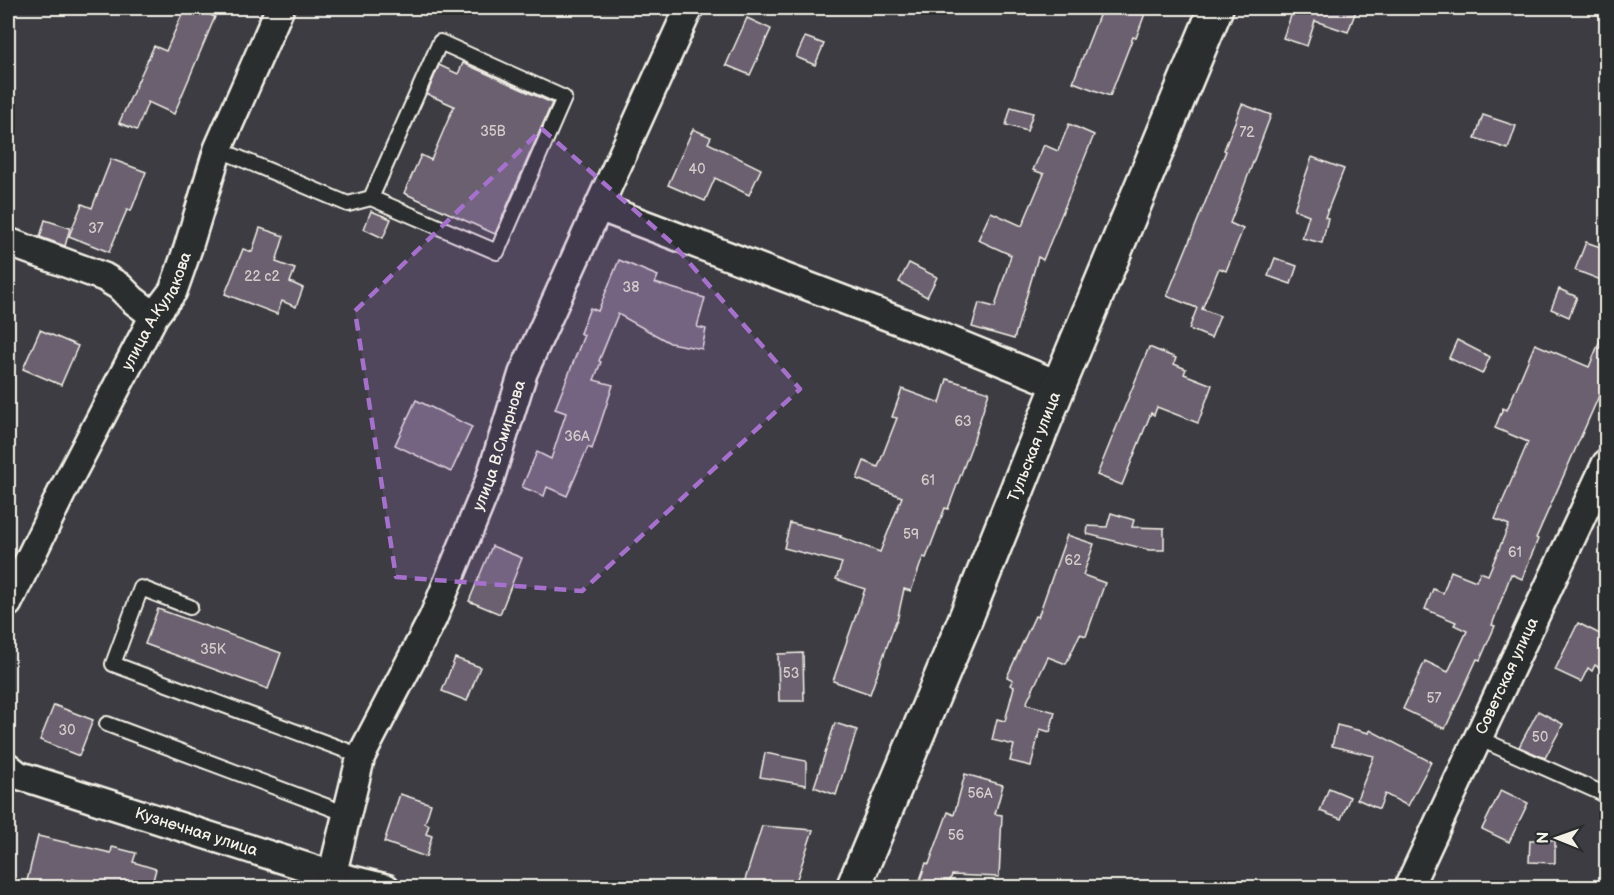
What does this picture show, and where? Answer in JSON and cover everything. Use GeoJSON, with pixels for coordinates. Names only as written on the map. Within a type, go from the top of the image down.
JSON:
{"type":"FeatureCollection","features":[{"type":"Feature","properties":{"kind":"main road","name":"Тульская улица"},"geometry":{"type":"LineString","coordinates":[[853,888],[1216,8]]}},
{"type":"Feature","properties":{"kind":"street","name":"улица А.Кулакова"},"geometry":{"type":"LineString","coordinates":[[8,603],[62,492],[154,316],[173,291],[218,149],[280,8]]}},
{"type":"Feature","properties":{"kind":"street","name":"улица В.Смирнова"},"geometry":{"type":"LineString","coordinates":[[329,881],[361,756],[433,618],[489,482],[523,373],[689,8]]}},
{"type":"Feature","properties":{"kind":"street"},"geometry":{"type":"LineString","coordinates":[[599,207],[923,330],[1059,385]]}},
{"type":"Feature","properties":{"kind":"street"},"geometry":{"type":"LineString","coordinates":[[8,242],[104,277],[119,286],[154,316]]}},
{"type":"Feature","properties":{"kind":"street","name":"Советская улица"},"geometry":{"type":"LineString","coordinates":[[1408,888],[1606,464]]}},
{"type":"Feature","properties":{"kind":"street","name":"Кузнечная улица"},"geometry":{"type":"LineString","coordinates":[[8,767],[18,775],[329,881],[386,888]]}},
{"type":"Feature","properties":{"kind":"lane"},"geometry":{"type":"LineString","coordinates":[[218,149],[348,204],[371,198],[497,252],[564,98],[440,42],[371,198]]}},
{"type":"Feature","properties":{"kind":"lane"},"geometry":{"type":"LineString","coordinates":[[190,607],[141,588],[113,664],[361,756]]}},
{"type":"Feature","properties":{"kind":"lane"},"geometry":{"type":"LineString","coordinates":[[107,724],[347,814]]}},
{"type":"Feature","properties":{"kind":"lane"},"geometry":{"type":"LineString","coordinates":[[1478,738],[1606,795]]}},
{"type":"Feature","properties":{"kind":"highlighted area"},"geometry":{"type":"Polygon","coordinates":[[[542,129],[672,243],[800,389],[582,591],[396,577],[355,311],[542,129]]]}},
{"type":"Feature","properties":{"kind":"building"},"geometry":{"type":"Polygon","coordinates":[[[185,8],[194,8],[215,17],[174,114],[148,102],[137,130],[119,123],[154,46],[166,51],[185,8]]]}},
{"type":"Feature","properties":{"kind":"building"},"geometry":{"type":"Polygon","coordinates":[[[1102,8],[1120,13],[1122,8],[1147,8],[1110,96],[1073,82],[1102,8]]]}},
{"type":"Feature","properties":{"kind":"building"},"geometry":{"type":"Polygon","coordinates":[[[1285,8],[1357,8],[1348,32],[1315,21],[1307,46],[1283,38],[1292,13],[1284,11],[1285,8]]]}},
{"type":"Feature","properties":{"kind":"building"},"geometry":{"type":"Polygon","coordinates":[[[747,18],[771,29],[750,75],[726,65],[747,18]]]}},
{"type":"Feature","properties":{"kind":"building"},"geometry":{"type":"Polygon","coordinates":[[[805,37],[824,44],[815,65],[796,57],[805,37]]]}},
{"type":"Feature","properties":{"kind":"building"},"geometry":{"type":"Polygon","coordinates":[[[463,63],[552,103],[495,234],[404,193],[421,155],[431,160],[454,106],[427,94],[439,65],[458,74],[463,63]]]}},
{"type":"Feature","properties":{"kind":"building"},"geometry":{"type":"Polygon","coordinates":[[[1242,104],[1271,115],[1230,223],[1243,229],[1226,271],[1219,268],[1202,309],[1220,316],[1211,338],[1189,329],[1197,308],[1167,296],[1226,151],[1224,150],[1242,104]]]}},
{"type":"Feature","properties":{"kind":"building"},"geometry":{"type":"Polygon","coordinates":[[[1011,107],[1033,113],[1027,131],[1006,125],[1011,107]]]}},
{"type":"Feature","properties":{"kind":"building"},"geometry":{"type":"Polygon","coordinates":[[[1483,115],[1516,126],[1508,149],[1475,138],[1483,115]]]}},
{"type":"Feature","properties":{"kind":"building"},"geometry":{"type":"Polygon","coordinates":[[[1069,124],[1094,135],[1043,260],[1038,257],[1014,339],[972,327],[979,303],[995,307],[1011,255],[978,240],[991,212],[1022,226],[1044,174],[1033,170],[1044,145],[1058,151],[1069,124]]]}},
{"type":"Feature","properties":{"kind":"building"},"geometry":{"type":"Polygon","coordinates":[[[693,129],[711,137],[708,143],[761,169],[749,195],[715,178],[705,201],[668,185],[693,129]]]}},
{"type":"Feature","properties":{"kind":"building"},"geometry":{"type":"Polygon","coordinates":[[[1312,157],[1344,169],[1325,217],[1328,218],[1322,243],[1302,238],[1309,215],[1294,209],[1312,157]]]}},
{"type":"Feature","properties":{"kind":"building"},"geometry":{"type":"Polygon","coordinates":[[[111,159],[146,172],[131,211],[127,210],[109,252],[69,236],[82,204],[92,208],[111,159]]]}},
{"type":"Feature","properties":{"kind":"building"},"geometry":{"type":"Polygon","coordinates":[[[371,211],[391,219],[383,238],[364,229],[371,211]]]}},
{"type":"Feature","properties":{"kind":"building"},"geometry":{"type":"Polygon","coordinates":[[[45,220],[70,228],[65,246],[40,237],[45,220]]]}},
{"type":"Feature","properties":{"kind":"building"},"geometry":{"type":"Polygon","coordinates":[[[260,228],[284,236],[276,262],[295,269],[290,282],[303,288],[296,307],[282,301],[277,314],[225,294],[243,249],[252,252],[260,228]]]}},
{"type":"Feature","properties":{"kind":"building"},"geometry":{"type":"Polygon","coordinates":[[[1586,242],[1606,249],[1606,282],[1575,270],[1586,242]]]}},
{"type":"Feature","properties":{"kind":"building"},"geometry":{"type":"Polygon","coordinates":[[[1275,258],[1297,266],[1291,284],[1268,276],[1275,258]]]}},
{"type":"Feature","properties":{"kind":"building"},"geometry":{"type":"Polygon","coordinates":[[[619,260],[658,276],[655,283],[705,298],[697,327],[706,329],[702,349],[670,343],[618,314],[594,380],[613,385],[592,449],[588,447],[567,496],[547,487],[544,496],[522,487],[537,452],[551,459],[566,413],[555,409],[584,335],[580,333],[590,308],[598,311],[619,260]]]}},
{"type":"Feature","properties":{"kind":"building"},"geometry":{"type":"Polygon","coordinates":[[[909,263],[937,277],[927,297],[899,282],[909,263]]]}},
{"type":"Feature","properties":{"kind":"building"},"geometry":{"type":"Polygon","coordinates":[[[1559,289],[1577,297],[1569,317],[1551,309],[1559,289]]]}},
{"type":"Feature","properties":{"kind":"building"},"geometry":{"type":"Polygon","coordinates":[[[1606,326],[1606,380],[1536,538],[1538,539],[1522,579],[1511,574],[1492,625],[1495,626],[1445,729],[1403,709],[1425,661],[1448,672],[1467,631],[1454,625],[1456,622],[1425,609],[1433,589],[1443,593],[1451,571],[1476,581],[1480,572],[1488,575],[1509,525],[1495,519],[1528,442],[1495,428],[1503,408],[1507,410],[1535,344],[1589,367],[1606,326]]]}},
{"type":"Feature","properties":{"kind":"building"},"geometry":{"type":"Polygon","coordinates":[[[40,330],[78,346],[61,385],[23,369],[40,330]]]}},
{"type":"Feature","properties":{"kind":"building"},"geometry":{"type":"Polygon","coordinates":[[[1457,340],[1490,357],[1482,374],[1449,358],[1457,340]]]}},
{"type":"Feature","properties":{"kind":"building"},"geometry":{"type":"Polygon","coordinates":[[[1149,347],[1176,358],[1174,364],[1186,369],[1184,374],[1212,385],[1198,423],[1157,407],[1154,415],[1151,413],[1122,485],[1097,475],[1149,347]]]}},
{"type":"Feature","properties":{"kind":"building"},"geometry":{"type":"Polygon","coordinates":[[[947,379],[989,392],[948,509],[945,508],[911,591],[904,589],[897,621],[870,694],[833,681],[865,589],[836,579],[842,563],[784,548],[790,523],[841,536],[880,552],[902,497],[857,479],[864,461],[878,467],[897,418],[892,417],[902,389],[940,403],[947,379]]]}},
{"type":"Feature","properties":{"kind":"building"},"geometry":{"type":"Polygon","coordinates":[[[416,400],[472,427],[451,472],[395,445],[416,400]]]}},
{"type":"Feature","properties":{"kind":"building"},"geometry":{"type":"Polygon","coordinates":[[[1111,513],[1134,520],[1132,527],[1164,528],[1164,550],[1149,550],[1087,534],[1088,526],[1107,527],[1111,513]]]}},
{"type":"Feature","properties":{"kind":"building"},"geometry":{"type":"Polygon","coordinates":[[[1067,535],[1094,544],[1083,575],[1105,583],[1086,636],[1080,634],[1066,664],[1048,657],[1026,704],[1055,712],[1050,732],[1040,729],[1031,766],[1010,761],[1014,745],[992,740],[997,719],[1005,721],[1014,687],[1010,685],[1013,680],[1007,677],[1035,616],[1038,617],[1067,535]]]}},
{"type":"Feature","properties":{"kind":"building"},"geometry":{"type":"Polygon","coordinates":[[[492,546],[522,558],[500,614],[469,601],[492,546]]]}},
{"type":"Feature","properties":{"kind":"building"},"geometry":{"type":"Polygon","coordinates":[[[158,609],[281,653],[268,689],[145,644],[158,609]]]}},
{"type":"Feature","properties":{"kind":"building"},"geometry":{"type":"Polygon","coordinates":[[[1578,623],[1606,637],[1606,671],[1595,665],[1592,671],[1588,668],[1581,682],[1555,670],[1578,623]]]}},
{"type":"Feature","properties":{"kind":"building"},"geometry":{"type":"Polygon","coordinates":[[[803,653],[804,701],[779,701],[778,654],[803,653]]]}},
{"type":"Feature","properties":{"kind":"building"},"geometry":{"type":"Polygon","coordinates":[[[455,658],[480,667],[467,701],[442,691],[455,658]]]}},
{"type":"Feature","properties":{"kind":"building"},"geometry":{"type":"Polygon","coordinates":[[[54,705],[93,720],[79,756],[40,740],[54,705]]]}},
{"type":"Feature","properties":{"kind":"building"},"geometry":{"type":"Polygon","coordinates":[[[1538,711],[1563,724],[1545,758],[1519,747],[1538,711]]]}},
{"type":"Feature","properties":{"kind":"building"},"geometry":{"type":"Polygon","coordinates":[[[835,723],[857,730],[836,795],[814,787],[835,723]]]}},
{"type":"Feature","properties":{"kind":"building"},"geometry":{"type":"Polygon","coordinates":[[[1337,725],[1369,733],[1370,730],[1431,762],[1408,806],[1385,794],[1379,809],[1357,799],[1374,756],[1332,746],[1337,725]]]}},
{"type":"Feature","properties":{"kind":"building"},"geometry":{"type":"Polygon","coordinates":[[[765,753],[806,761],[806,785],[760,777],[765,753]]]}},
{"type":"Feature","properties":{"kind":"building"},"geometry":{"type":"Polygon","coordinates":[[[965,774],[1003,785],[995,814],[1002,815],[999,877],[952,875],[947,888],[917,888],[926,863],[929,864],[948,812],[954,815],[965,774]]]}},
{"type":"Feature","properties":{"kind":"building"},"geometry":{"type":"Polygon","coordinates":[[[1329,788],[1350,797],[1341,819],[1320,811],[1329,788]]]}},
{"type":"Feature","properties":{"kind":"building"},"geometry":{"type":"Polygon","coordinates":[[[1501,790],[1528,803],[1509,842],[1482,829],[1501,790]]]}},
{"type":"Feature","properties":{"kind":"building"},"geometry":{"type":"Polygon","coordinates":[[[400,794],[431,804],[425,823],[429,825],[426,834],[432,836],[426,857],[384,842],[400,794]]]}},
{"type":"Feature","properties":{"kind":"building"},"geometry":{"type":"Polygon","coordinates":[[[762,826],[813,830],[794,888],[758,888],[744,883],[762,826]]]}},
{"type":"Feature","properties":{"kind":"building"},"geometry":{"type":"Polygon","coordinates":[[[38,836],[111,853],[112,847],[136,853],[133,862],[156,869],[151,888],[104,888],[72,879],[70,888],[37,888],[26,885],[38,836]]]}},
{"type":"Feature","properties":{"kind":"building"},"geometry":{"type":"Polygon","coordinates":[[[1530,840],[1555,840],[1555,863],[1529,862],[1530,840]]]}}]}
